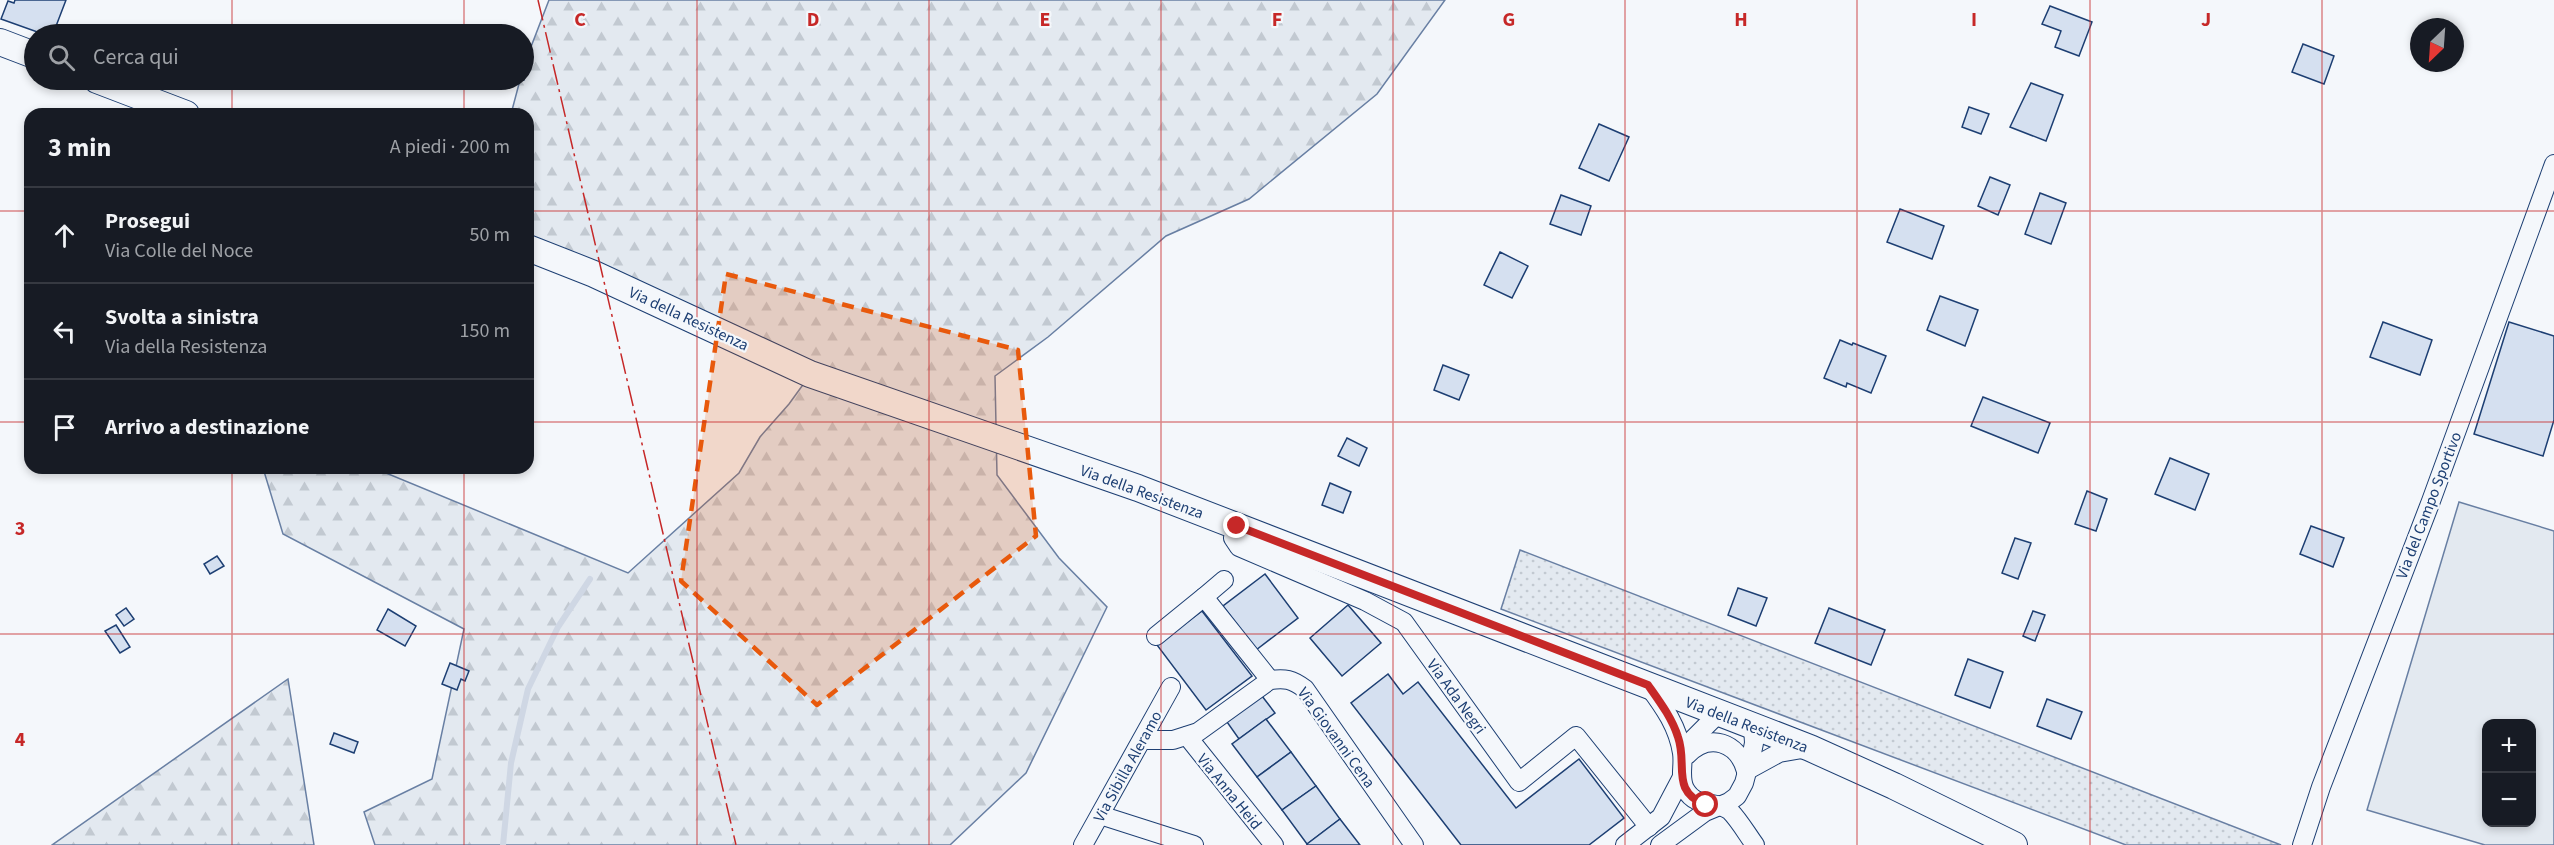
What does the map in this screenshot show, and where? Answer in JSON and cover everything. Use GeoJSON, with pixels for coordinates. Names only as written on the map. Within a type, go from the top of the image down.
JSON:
{"type":"FeatureCollection","features":[{"type":"Feature","properties":{"kind":"street"},"geometry":{"type":"LineString","coordinates":[[0,42],[24,51]]}},
{"type":"Feature","properties":{"kind":"street"},"geometry":{"type":"LineString","coordinates":[[123,90],[170,108]]}},
{"type":"Feature","properties":{"kind":"street","name":"Via del Campo Sportivo"},"geometry":{"type":"LineString","coordinates":[[2302,845],[2321,787],[2431,501],[2554,164]]}},
{"type":"Feature","properties":{"kind":"street","name":"Via della Resistenza"},"geometry":{"type":"LineString","coordinates":[[534,250],[594,274],[810,374],[1138,488],[1809,748],[1894,786],[1996,839],[2014,845]]}},
{"type":"Feature","properties":{"kind":"street","name":"Via Ada Negri"},"geometry":{"type":"LineString","coordinates":[[1237,526],[1233,538],[1239,547],[1365,601],[1404,622],[1519,782],[1576,736],[1649,827]]}},
{"type":"Feature","properties":{"kind":"street"},"geometry":{"type":"LineString","coordinates":[[1156,636],[1224,580]]}},
{"type":"Feature","properties":{"kind":"street"},"geometry":{"type":"LineString","coordinates":[[1142,740],[1173,740],[1198,732],[1270,680],[1204,597]]}},
{"type":"Feature","properties":{"kind":"street","name":"Via Giovanni Cena"},"geometry":{"type":"LineString","coordinates":[[1270,680],[1284,678],[1293,680],[1305,689],[1414,845]]}},
{"type":"Feature","properties":{"kind":"street"},"geometry":{"type":"LineString","coordinates":[[1648,685],[1673,724],[1679,740],[1692,798],[1730,812],[1751,839]]}},
{"type":"Feature","properties":{"kind":"street","name":"Via Sibilla Aleramo"},"geometry":{"type":"LineString","coordinates":[[1083,845],[1171,687]]}},
{"type":"Feature","properties":{"kind":"street"},"geometry":{"type":"LineString","coordinates":[[1625,845],[1661,817],[1669,806],[1693,739],[1719,713]]}},
{"type":"Feature","properties":{"kind":"street"},"geometry":{"type":"LineString","coordinates":[[1751,839],[1740,809],[1742,789],[1754,743],[1753,726]]}},
{"type":"Feature","properties":{"kind":"street","name":"Via Anna Heid"},"geometry":{"type":"LineString","coordinates":[[1187,736],[1274,845]]}},
{"type":"Feature","properties":{"kind":"street"},"geometry":{"type":"LineString","coordinates":[[1684,766],[1698,745],[1706,742],[1724,743],[1740,756],[1746,771]]}},
{"type":"Feature","properties":{"kind":"street"},"geometry":{"type":"LineString","coordinates":[[1746,771],[1779,753],[1809,748]]}},
{"type":"Feature","properties":{"kind":"street"},"geometry":{"type":"LineString","coordinates":[[1660,845],[1716,806],[1729,802],[1742,789]]}},
{"type":"Feature","properties":{"kind":"street"},"geometry":{"type":"LineString","coordinates":[[1100,815],[1194,845]]}},
{"type":"Feature","properties":{"kind":"highlighted area"},"geometry":{"type":"Polygon","coordinates":[[[726,274],[1018,350],[1036,536],[817,705],[681,581],[726,274]]]}},
{"type":"Feature","properties":{"kind":"green space"},"geometry":{"type":"Polygon","coordinates":[[[549,0],[1445,0],[1377,94],[1249,199],[1166,236],[1048,337],[995,376],[997,475],[1059,558],[1107,607],[1026,773],[950,845],[375,845],[364,812],[432,779],[464,629],[283,534],[265,474],[389,474],[628,573],[739,473],[760,437],[789,404],[810,375],[534,253],[534,108],[513,108],[517,90],[534,90],[534,39],[549,0]]]}},
{"type":"Feature","properties":{"kind":"green space"},"geometry":{"type":"Polygon","coordinates":[[[2459,502],[2554,531],[2554,845],[2485,845],[2367,810],[2459,502]]]}},
{"type":"Feature","properties":{"kind":"green space"},"geometry":{"type":"Polygon","coordinates":[[[1520,550],[2281,845],[2126,845],[1501,609],[1520,550]]]}},
{"type":"Feature","properties":{"kind":"green space"},"geometry":{"type":"Polygon","coordinates":[[[288,679],[314,845],[52,845],[288,679]]]}},
{"type":"Feature","properties":{"kind":"building"},"geometry":{"type":"Polygon","coordinates":[[[15,0],[66,0],[57,24],[24,24],[24,27],[1,19],[8,1],[14,3],[15,0]]]}},
{"type":"Feature","properties":{"kind":"building"},"geometry":{"type":"Polygon","coordinates":[[[2050,6],[2092,22],[2079,56],[2055,47],[2061,31],[2042,24],[2050,6]]]}},
{"type":"Feature","properties":{"kind":"building"},"geometry":{"type":"Polygon","coordinates":[[[2303,44],[2334,56],[2324,84],[2292,72],[2303,44]]]}},
{"type":"Feature","properties":{"kind":"building"},"geometry":{"type":"Polygon","coordinates":[[[2031,83],[2063,95],[2046,141],[2010,127],[2031,83]]]}},
{"type":"Feature","properties":{"kind":"building"},"geometry":{"type":"Polygon","coordinates":[[[1969,107],[1989,114],[1981,134],[1962,127],[1969,107]]]}},
{"type":"Feature","properties":{"kind":"building"},"geometry":{"type":"Polygon","coordinates":[[[1599,124],[1629,137],[1609,181],[1579,168],[1599,124]]]}},
{"type":"Feature","properties":{"kind":"building"},"geometry":{"type":"Polygon","coordinates":[[[1990,177],[2010,185],[1998,215],[1978,206],[1990,177]]]}},
{"type":"Feature","properties":{"kind":"building"},"geometry":{"type":"Polygon","coordinates":[[[2040,193],[2066,203],[2051,244],[2025,234],[2040,193]]]}},
{"type":"Feature","properties":{"kind":"building"},"geometry":{"type":"Polygon","coordinates":[[[1561,195],[1591,206],[1581,235],[1550,224],[1561,195]]]}},
{"type":"Feature","properties":{"kind":"building"},"geometry":{"type":"Polygon","coordinates":[[[1900,209],[1944,226],[1932,259],[1887,242],[1900,209]]]}},
{"type":"Feature","properties":{"kind":"building"},"geometry":{"type":"Polygon","coordinates":[[[1500,252],[1528,266],[1512,298],[1484,285],[1500,252]]]}},
{"type":"Feature","properties":{"kind":"building"},"geometry":{"type":"Polygon","coordinates":[[[1940,296],[1978,310],[1965,346],[1927,330],[1940,296]]]}},
{"type":"Feature","properties":{"kind":"building"},"geometry":{"type":"Polygon","coordinates":[[[2383,322],[2432,340],[2420,375],[2370,357],[2383,322]]]}},
{"type":"Feature","properties":{"kind":"building"},"geometry":{"type":"Polygon","coordinates":[[[2509,322],[2554,336],[2554,420],[2543,456],[2474,434],[2509,322]]]}},
{"type":"Feature","properties":{"kind":"building"},"geometry":{"type":"Polygon","coordinates":[[[1840,340],[1886,356],[1871,393],[1847,383],[1846,387],[1824,378],[1840,340]]]}},
{"type":"Feature","properties":{"kind":"building"},"geometry":{"type":"Polygon","coordinates":[[[1443,365],[1469,375],[1459,400],[1434,390],[1443,365]]]}},
{"type":"Feature","properties":{"kind":"building"},"geometry":{"type":"Polygon","coordinates":[[[1983,397],[2050,423],[2038,453],[1971,426],[1983,397]]]}},
{"type":"Feature","properties":{"kind":"building"},"geometry":{"type":"Polygon","coordinates":[[[1347,438],[1367,448],[1359,466],[1338,456],[1347,438]]]}},
{"type":"Feature","properties":{"kind":"building"},"geometry":{"type":"Polygon","coordinates":[[[2170,458],[2209,474],[2195,510],[2155,494],[2170,458]]]}},
{"type":"Feature","properties":{"kind":"building"},"geometry":{"type":"Polygon","coordinates":[[[1330,483],[1351,492],[1343,513],[1322,505],[1330,483]]]}},
{"type":"Feature","properties":{"kind":"building"},"geometry":{"type":"Polygon","coordinates":[[[2087,491],[2107,499],[2096,531],[2075,524],[2087,491]]]}},
{"type":"Feature","properties":{"kind":"building"},"geometry":{"type":"Polygon","coordinates":[[[2311,526],[2344,538],[2333,567],[2300,554],[2311,526]]]}},
{"type":"Feature","properties":{"kind":"building"},"geometry":{"type":"Polygon","coordinates":[[[2015,538],[2031,543],[2018,579],[2002,573],[2015,538]]]}},
{"type":"Feature","properties":{"kind":"building"},"geometry":{"type":"Polygon","coordinates":[[[217,556],[224,566],[210,574],[204,564],[217,556]]]}},
{"type":"Feature","properties":{"kind":"building"},"geometry":{"type":"Polygon","coordinates":[[[1265,574],[1298,618],[1256,650],[1223,606],[1265,574]]]}},
{"type":"Feature","properties":{"kind":"building"},"geometry":{"type":"Polygon","coordinates":[[[1738,588],[1767,598],[1756,626],[1728,615],[1738,588]]]}},
{"type":"Feature","properties":{"kind":"building"},"geometry":{"type":"Polygon","coordinates":[[[1348,605],[1381,643],[1342,676],[1310,638],[1348,605]]]}},
{"type":"Feature","properties":{"kind":"building"},"geometry":{"type":"Polygon","coordinates":[[[126,608],[134,619],[124,626],[116,615],[126,608]]]}},
{"type":"Feature","properties":{"kind":"building"},"geometry":{"type":"Polygon","coordinates":[[[1829,608],[1885,630],[1871,665],[1815,643],[1829,608]]]}},
{"type":"Feature","properties":{"kind":"building"},"geometry":{"type":"Polygon","coordinates":[[[388,609],[416,626],[405,646],[377,630],[388,609]]]}},
{"type":"Feature","properties":{"kind":"building"},"geometry":{"type":"Polygon","coordinates":[[[1202,611],[1252,676],[1206,710],[1157,645],[1202,611]]]}},
{"type":"Feature","properties":{"kind":"building"},"geometry":{"type":"Polygon","coordinates":[[[2033,611],[2045,615],[2035,641],[2023,636],[2033,611]]]}},
{"type":"Feature","properties":{"kind":"building"},"geometry":{"type":"Polygon","coordinates":[[[116,625],[130,647],[120,653],[105,631],[116,625]]]}},
{"type":"Feature","properties":{"kind":"building"},"geometry":{"type":"Polygon","coordinates":[[[1968,659],[2003,672],[1990,708],[1955,695],[1968,659]]]}},
{"type":"Feature","properties":{"kind":"building"},"geometry":{"type":"Polygon","coordinates":[[[450,663],[469,671],[465,681],[461,679],[457,690],[442,684],[450,663]]]}},
{"type":"Feature","properties":{"kind":"building"},"geometry":{"type":"Polygon","coordinates":[[[1388,674],[1403,694],[1418,682],[1516,808],[1579,759],[1624,818],[1589,845],[1461,845],[1351,703],[1388,674]]]}},
{"type":"Feature","properties":{"kind":"building"},"geometry":{"type":"Polygon","coordinates":[[[1262,696],[1275,713],[1239,739],[1227,722],[1262,696]]]}},
{"type":"Feature","properties":{"kind":"building"},"geometry":{"type":"Polygon","coordinates":[[[2047,699],[2082,712],[2071,739],[2037,726],[2047,699]]]}},
{"type":"Feature","properties":{"kind":"building"},"geometry":{"type":"Polygon","coordinates":[[[1266,719],[1291,752],[1257,777],[1232,744],[1266,719]]]}},
{"type":"Feature","properties":{"kind":"building"},"geometry":{"type":"Polygon","coordinates":[[[334,733],[358,742],[354,753],[330,744],[334,733]]]}},
{"type":"Feature","properties":{"kind":"building"},"geometry":{"type":"Polygon","coordinates":[[[1291,752],[1316,786],[1282,810],[1257,777],[1291,752]]]}},
{"type":"Feature","properties":{"kind":"building"},"geometry":{"type":"Polygon","coordinates":[[[1316,786],[1340,819],[1307,844],[1282,810],[1316,786]]]}},
{"type":"Feature","properties":{"kind":"building"},"geometry":{"type":"Polygon","coordinates":[[[1340,819],[1360,845],[1307,845],[1307,844],[1340,819]]]}},
{"type":"Feature","properties":{"kind":"waterway"},"geometry":{"type":"LineString","coordinates":[[503,845],[511,763],[528,689],[558,627],[590,579]]}},
{"type":"Feature","properties":{"kind":"power"},"geometry":{"type":"LineString","coordinates":[[538,0],[736,845]]}},
{"type":"Feature","properties":{"kind":"route"},"geometry":{"type":"LineString","coordinates":[[1237,526],[1648,685],[1664,707],[1679,740],[1684,787],[1692,798],[1706,805]]}}]}
